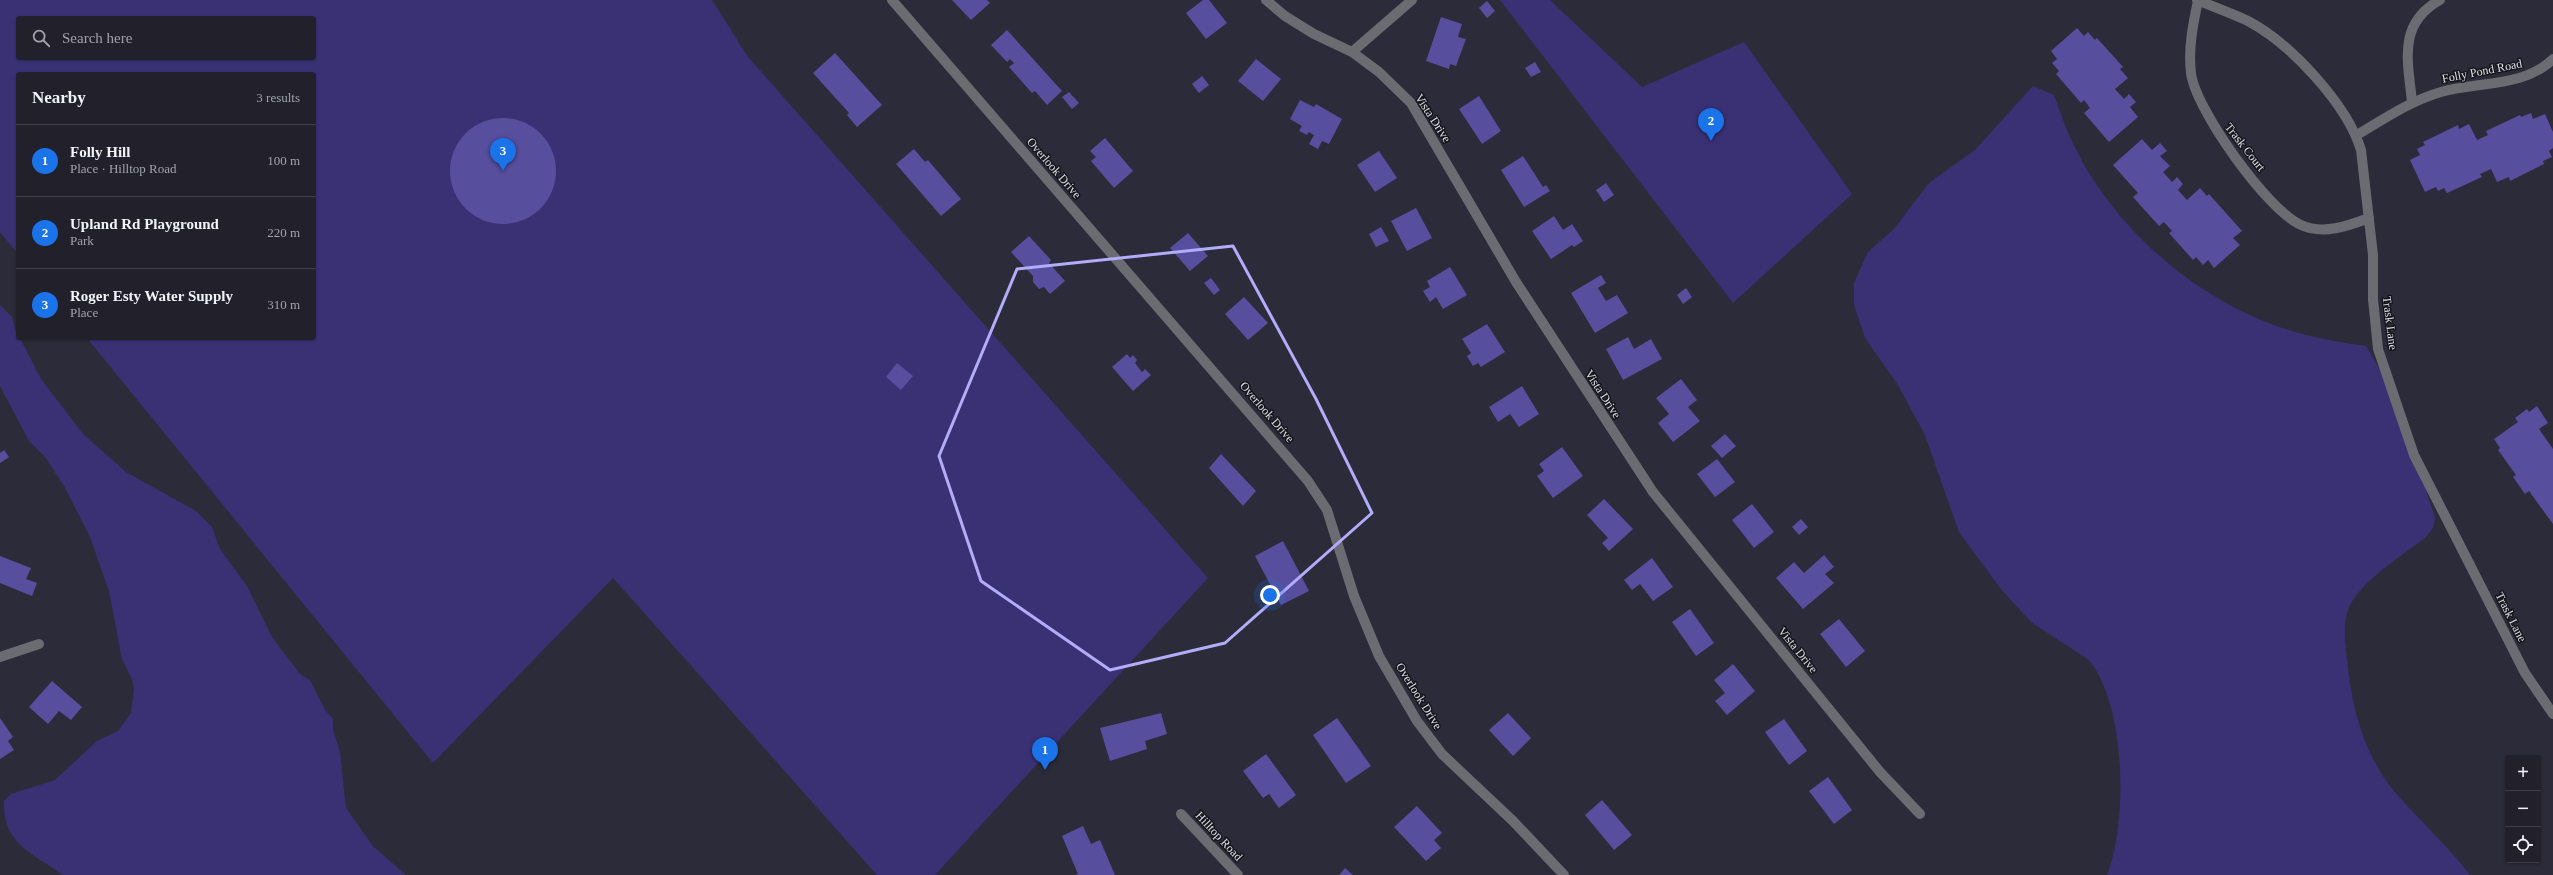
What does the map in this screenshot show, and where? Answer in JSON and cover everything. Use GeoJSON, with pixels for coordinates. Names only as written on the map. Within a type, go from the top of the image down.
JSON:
{"type":"FeatureCollection","features":[{"type":"Feature","properties":{"kind":"street","name":"Overlook Drive"},"geometry":{"type":"LineString","coordinates":[[892,0],[1308,481],[1327,510],[1354,596],[1379,656],[1413,715],[1442,754],[1513,821],[1564,875]]}},
{"type":"Feature","properties":{"kind":"street","name":"Vista Drive"},"geometry":{"type":"LineString","coordinates":[[1266,0],[1302,27],[1352,52],[1379,72],[1411,103],[1516,282],[1598,411],[1653,492],[1880,772],[1920,814]]}},
{"type":"Feature","properties":{"kind":"street"},"geometry":{"type":"LineString","coordinates":[[1352,52],[1412,0]]}},
{"type":"Feature","properties":{"kind":"street","name":"Trask Lane"},"geometry":{"type":"LineString","coordinates":[[2198,0],[2249,22],[2296,54],[2338,106],[2357,135],[2361,150],[2369,218],[2378,349],[2414,455],[2525,673],[2553,714]]}},
{"type":"Feature","properties":{"kind":"street","name":"Trask Court"},"geometry":{"type":"LineString","coordinates":[[2198,0],[2191,34],[2191,73],[2196,94],[2212,124],[2236,158],[2283,214],[2302,226],[2322,230],[2342,228],[2369,218]]}},
{"type":"Feature","properties":{"kind":"street"},"geometry":{"type":"LineString","coordinates":[[2412,102],[2407,55],[2409,35],[2418,17],[2440,0]]}},
{"type":"Feature","properties":{"kind":"street","name":"Folly Pond Road"},"geometry":{"type":"LineString","coordinates":[[2357,135],[2412,102],[2466,87],[2526,78],[2545,68],[2553,59]]}},
{"type":"Feature","properties":{"kind":"street"},"geometry":{"type":"LineString","coordinates":[[0,657],[39,644]]}},
{"type":"Feature","properties":{"kind":"street"},"geometry":{"type":"LineString","coordinates":[[2543,698],[2553,702]]}},
{"type":"Feature","properties":{"kind":"street","name":"Hilltop Road"},"geometry":{"type":"LineString","coordinates":[[1181,814],[1238,875]]}},
{"type":"Feature","properties":{"kind":"highlighted area"},"geometry":{"type":"Polygon","coordinates":[[[1233,246],[1316,399],[1372,513],[1225,643],[1110,670],[981,581],[939,456],[1017,269],[1233,246]]]}},
{"type":"Feature","properties":{"kind":"shaded area"},"geometry":{"type":"Polygon","coordinates":[[[0,0],[712,0],[748,57],[1208,578],[935,875],[877,875],[613,578],[433,763],[89,340],[316,340],[316,72],[16,72],[16,252],[0,232],[0,0]]]}},
{"type":"Feature","properties":{"kind":"shaded area"},"geometry":{"type":"Polygon","coordinates":[[[1500,0],[1550,0],[1642,87],[1744,42],[1852,194],[1733,303],[1500,0]]]}},
{"type":"Feature","properties":{"kind":"shaded area"},"geometry":{"type":"Polygon","coordinates":[[[2033,86],[2054,95],[2070,137],[2086,167],[2105,196],[2126,223],[2177,271],[2206,291],[2235,308],[2278,327],[2315,337],[2366,346],[2378,366],[2406,430],[2435,518],[2433,528],[2426,537],[2374,577],[2356,595],[2350,605],[2347,612],[2345,632],[2352,694],[2367,746],[2384,777],[2394,791],[2452,853],[2470,875],[2107,875],[2114,852],[2118,825],[2120,764],[2110,705],[2101,680],[2089,660],[2031,622],[2000,588],[1959,532],[1925,435],[1898,385],[1865,338],[1854,305],[1854,283],[1868,252],[1894,229],[1929,183],[1975,150],[2033,86]]]}},
{"type":"Feature","properties":{"kind":"shaded area"},"geometry":{"type":"Polygon","coordinates":[[[0,305],[12,317],[16,331],[16,340],[21,340],[41,379],[83,434],[126,472],[196,511],[212,527],[220,549],[247,586],[272,637],[300,674],[310,680],[325,710],[333,719],[333,730],[340,752],[346,808],[373,846],[406,875],[63,875],[31,854],[14,838],[8,828],[5,816],[4,801],[11,794],[55,780],[97,741],[118,731],[131,713],[134,690],[132,679],[122,659],[109,591],[90,537],[64,486],[45,457],[29,441],[0,386],[0,305]]]}},
{"type":"Feature","properties":{"kind":"building"},"geometry":{"type":"Polygon","coordinates":[[[952,0],[987,0],[990,3],[971,20],[952,0]]]}},
{"type":"Feature","properties":{"kind":"building"},"geometry":{"type":"Polygon","coordinates":[[[1203,0],[1209,0],[1227,23],[1206,39],[1186,13],[1203,0]]]}},
{"type":"Feature","properties":{"kind":"building"},"geometry":{"type":"Polygon","coordinates":[[[1487,1],[1495,11],[1487,18],[1479,8],[1487,1]]]}},
{"type":"Feature","properties":{"kind":"building"},"geometry":{"type":"Polygon","coordinates":[[[1441,17],[1462,24],[1458,37],[1466,39],[1456,66],[1450,64],[1449,69],[1426,61],[1441,17]]]}},
{"type":"Feature","properties":{"kind":"building"},"geometry":{"type":"Polygon","coordinates":[[[2077,28],[2084,36],[2088,32],[2095,40],[2097,38],[2123,67],[2120,69],[2128,78],[2115,89],[2124,99],[2129,94],[2136,102],[2130,107],[2138,117],[2109,142],[2084,113],[2090,108],[2084,100],[2081,103],[2056,74],[2059,71],[2052,63],[2057,59],[2051,51],[2077,28]]]}},
{"type":"Feature","properties":{"kind":"building"},"geometry":{"type":"Polygon","coordinates":[[[1007,30],[1062,91],[1047,105],[1035,91],[1032,93],[1009,67],[1014,63],[1010,59],[1007,62],[991,45],[1007,30]]]}},
{"type":"Feature","properties":{"kind":"building"},"geometry":{"type":"Polygon","coordinates":[[[835,53],[882,105],[857,127],[847,115],[849,113],[813,73],[835,53]]]}},
{"type":"Feature","properties":{"kind":"building"},"geometry":{"type":"Polygon","coordinates":[[[1256,59],[1281,79],[1263,101],[1238,81],[1256,59]]]}},
{"type":"Feature","properties":{"kind":"building"},"geometry":{"type":"Polygon","coordinates":[[[1535,62],[1541,72],[1531,77],[1525,68],[1535,62]]]}},
{"type":"Feature","properties":{"kind":"building"},"geometry":{"type":"Polygon","coordinates":[[[1202,76],[1209,85],[1199,93],[1192,84],[1202,76]]]}},
{"type":"Feature","properties":{"kind":"building"},"geometry":{"type":"Polygon","coordinates":[[[1069,92],[1079,103],[1072,109],[1062,97],[1069,92]]]}},
{"type":"Feature","properties":{"kind":"building"},"geometry":{"type":"Polygon","coordinates":[[[1479,96],[1501,131],[1482,144],[1459,109],[1479,96]]]}},
{"type":"Feature","properties":{"kind":"building"},"geometry":{"type":"Polygon","coordinates":[[[1300,100],[1314,107],[1316,104],[1342,119],[1329,144],[1322,141],[1318,149],[1309,144],[1314,135],[1309,132],[1307,135],[1299,131],[1302,126],[1290,119],[1300,100]]]}},
{"type":"Feature","properties":{"kind":"building"},"geometry":{"type":"Polygon","coordinates":[[[2531,113],[2533,119],[2545,114],[2553,132],[2553,148],[2549,151],[2552,157],[2543,161],[2544,164],[2510,181],[2509,177],[2497,182],[2491,169],[2480,174],[2482,177],[2447,193],[2444,188],[2438,191],[2436,187],[2425,192],[2410,160],[2420,155],[2417,149],[2425,145],[2423,142],[2458,125],[2459,129],[2469,124],[2477,140],[2488,135],[2486,131],[2520,115],[2521,117],[2531,113]]]}},
{"type":"Feature","properties":{"kind":"building"},"geometry":{"type":"Polygon","coordinates":[[[503,118],[523,122],[540,134],[552,151],[556,171],[552,191],[540,208],[523,220],[503,224],[483,220],[466,208],[454,191],[450,171],[454,151],[466,134],[483,122],[503,118]]]}},
{"type":"Feature","properties":{"kind":"building"},"geometry":{"type":"Polygon","coordinates":[[[1105,138],[1133,171],[1114,188],[1091,161],[1096,157],[1090,151],[1105,138]]]}},
{"type":"Feature","properties":{"kind":"building"},"geometry":{"type":"Polygon","coordinates":[[[2142,139],[2152,150],[2160,143],[2167,151],[2160,156],[2170,166],[2163,172],[2172,182],[2177,177],[2183,184],[2178,190],[2187,200],[2200,188],[2207,196],[2209,194],[2242,231],[2233,238],[2240,245],[2214,268],[2208,260],[2203,265],[2196,257],[2193,260],[2169,233],[2172,231],[2164,222],[2159,226],[2133,197],[2138,193],[2113,165],[2142,139]]]}},
{"type":"Feature","properties":{"kind":"building"},"geometry":{"type":"Polygon","coordinates":[[[914,149],[925,162],[928,160],[961,199],[941,216],[896,164],[914,149]]]}},
{"type":"Feature","properties":{"kind":"building"},"geometry":{"type":"Polygon","coordinates":[[[1379,151],[1397,178],[1375,192],[1357,165],[1379,151]]]}},
{"type":"Feature","properties":{"kind":"building"},"geometry":{"type":"Polygon","coordinates":[[[1523,156],[1543,187],[1546,185],[1550,191],[1524,207],[1501,170],[1523,156]]]}},
{"type":"Feature","properties":{"kind":"building"},"geometry":{"type":"Polygon","coordinates":[[[1606,183],[1614,195],[1604,202],[1596,190],[1606,183]]]}},
{"type":"Feature","properties":{"kind":"building"},"geometry":{"type":"Polygon","coordinates":[[[1416,208],[1432,238],[1407,251],[1391,221],[1416,208]]]}},
{"type":"Feature","properties":{"kind":"building"},"geometry":{"type":"Polygon","coordinates":[[[1554,216],[1563,230],[1572,224],[1583,241],[1574,247],[1572,245],[1551,259],[1532,231],[1554,216]]]}},
{"type":"Feature","properties":{"kind":"building"},"geometry":{"type":"Polygon","coordinates":[[[1381,227],[1389,241],[1376,247],[1369,234],[1381,227]]]}},
{"type":"Feature","properties":{"kind":"building"},"geometry":{"type":"Polygon","coordinates":[[[1188,233],[1208,256],[1190,271],[1170,248],[1188,233]]]}},
{"type":"Feature","properties":{"kind":"building"},"geometry":{"type":"Polygon","coordinates":[[[1029,236],[1051,260],[1049,263],[1065,281],[1050,294],[1044,287],[1039,289],[1033,282],[1033,276],[1011,252],[1029,236]]]}},
{"type":"Feature","properties":{"kind":"building"},"geometry":{"type":"Polygon","coordinates":[[[1450,267],[1467,295],[1443,309],[1436,297],[1430,302],[1423,291],[1430,287],[1427,281],[1450,267]]]}},
{"type":"Feature","properties":{"kind":"building"},"geometry":{"type":"Polygon","coordinates":[[[1601,275],[1606,283],[1598,288],[1606,301],[1617,295],[1628,313],[1595,333],[1571,293],[1601,275]]]}},
{"type":"Feature","properties":{"kind":"building"},"geometry":{"type":"Polygon","coordinates":[[[1211,278],[1220,290],[1214,295],[1204,283],[1211,278]]]}},
{"type":"Feature","properties":{"kind":"building"},"geometry":{"type":"Polygon","coordinates":[[[1686,288],[1692,297],[1683,304],[1677,295],[1686,288]]]}},
{"type":"Feature","properties":{"kind":"building"},"geometry":{"type":"Polygon","coordinates":[[[1244,297],[1268,323],[1248,340],[1225,314],[1244,297]]]}},
{"type":"Feature","properties":{"kind":"building"},"geometry":{"type":"Polygon","coordinates":[[[1487,324],[1505,352],[1481,367],[1478,363],[1473,366],[1467,356],[1471,353],[1462,339],[1487,324]]]}},
{"type":"Feature","properties":{"kind":"building"},"geometry":{"type":"Polygon","coordinates":[[[1628,337],[1634,349],[1651,339],[1662,359],[1623,380],[1606,349],[1628,337]]]}},
{"type":"Feature","properties":{"kind":"building"},"geometry":{"type":"Polygon","coordinates":[[[1127,354],[1130,358],[1133,355],[1137,360],[1135,363],[1142,372],[1145,369],[1151,375],[1133,391],[1112,367],[1127,354]]]}},
{"type":"Feature","properties":{"kind":"building"},"geometry":{"type":"Polygon","coordinates":[[[897,363],[913,376],[901,390],[886,377],[897,363]]]}},
{"type":"Feature","properties":{"kind":"building"},"geometry":{"type":"Polygon","coordinates":[[[1681,379],[1697,400],[1688,407],[1700,421],[1673,442],[1658,423],[1669,414],[1656,398],[1681,379]]]}},
{"type":"Feature","properties":{"kind":"building"},"geometry":{"type":"Polygon","coordinates":[[[1522,386],[1539,414],[1519,427],[1510,414],[1498,422],[1489,407],[1522,386]]]}},
{"type":"Feature","properties":{"kind":"building"},"geometry":{"type":"Polygon","coordinates":[[[2537,406],[2548,423],[2539,429],[2553,449],[2553,524],[2529,491],[2525,494],[2513,477],[2516,475],[2498,450],[2500,448],[2494,439],[2518,422],[2515,418],[2527,409],[2529,412],[2537,406]]]}},
{"type":"Feature","properties":{"kind":"building"},"geometry":{"type":"Polygon","coordinates":[[[1725,434],[1736,446],[1722,458],[1711,446],[1725,434]]]}},
{"type":"Feature","properties":{"kind":"building"},"geometry":{"type":"Polygon","coordinates":[[[1562,447],[1583,476],[1553,498],[1537,476],[1544,471],[1539,464],[1562,447]]]}},
{"type":"Feature","properties":{"kind":"building"},"geometry":{"type":"Polygon","coordinates":[[[4,450],[9,457],[0,463],[0,453],[4,450]]]}},
{"type":"Feature","properties":{"kind":"building"},"geometry":{"type":"Polygon","coordinates":[[[1221,454],[1256,491],[1243,506],[1209,468],[1221,454]]]}},
{"type":"Feature","properties":{"kind":"building"},"geometry":{"type":"Polygon","coordinates":[[[1717,459],[1735,482],[1715,497],[1697,474],[1717,459]]]}},
{"type":"Feature","properties":{"kind":"building"},"geometry":{"type":"Polygon","coordinates":[[[1604,499],[1633,529],[1609,551],[1602,543],[1608,538],[1587,515],[1604,499]]]}},
{"type":"Feature","properties":{"kind":"building"},"geometry":{"type":"Polygon","coordinates":[[[1752,504],[1774,532],[1754,548],[1732,520],[1752,504]]]}},
{"type":"Feature","properties":{"kind":"building"},"geometry":{"type":"Polygon","coordinates":[[[1801,519],[1808,527],[1799,535],[1792,527],[1801,519]]]}},
{"type":"Feature","properties":{"kind":"building"},"geometry":{"type":"Polygon","coordinates":[[[1283,541],[1309,591],[1281,605],[1255,556],[1283,541]]]}},
{"type":"Feature","properties":{"kind":"building"},"geometry":{"type":"Polygon","coordinates":[[[1824,555],[1834,567],[1825,574],[1834,583],[1803,609],[1776,578],[1794,562],[1804,573],[1824,555]]]}},
{"type":"Feature","properties":{"kind":"building"},"geometry":{"type":"Polygon","coordinates":[[[0,556],[31,568],[26,579],[37,583],[32,596],[0,583],[0,556]]]}},
{"type":"Feature","properties":{"kind":"building"},"geometry":{"type":"Polygon","coordinates":[[[1652,558],[1673,587],[1653,601],[1640,584],[1632,590],[1624,580],[1652,558]]]}},
{"type":"Feature","properties":{"kind":"building"},"geometry":{"type":"Polygon","coordinates":[[[1690,609],[1714,643],[1696,656],[1672,622],[1690,609]]]}},
{"type":"Feature","properties":{"kind":"building"},"geometry":{"type":"Polygon","coordinates":[[[1839,619],[1865,651],[1846,667],[1820,634],[1839,619]]]}},
{"type":"Feature","properties":{"kind":"building"},"geometry":{"type":"Polygon","coordinates":[[[1733,664],[1755,691],[1727,715],[1715,701],[1725,693],[1714,680],[1733,664]]]}},
{"type":"Feature","properties":{"kind":"building"},"geometry":{"type":"Polygon","coordinates":[[[52,681],[82,707],[71,720],[59,711],[48,724],[29,707],[52,681]]]}},
{"type":"Feature","properties":{"kind":"building"},"geometry":{"type":"Polygon","coordinates":[[[1161,713],[1167,734],[1145,741],[1147,749],[1110,761],[1100,728],[1161,713]]]}},
{"type":"Feature","properties":{"kind":"building"},"geometry":{"type":"Polygon","coordinates":[[[1508,713],[1531,738],[1513,756],[1489,730],[1508,713]]]}},
{"type":"Feature","properties":{"kind":"building"},"geometry":{"type":"Polygon","coordinates":[[[0,718],[13,737],[8,741],[14,750],[0,759],[0,718]]]}},
{"type":"Feature","properties":{"kind":"building"},"geometry":{"type":"Polygon","coordinates":[[[1337,718],[1371,766],[1346,783],[1313,735],[1337,718]]]}},
{"type":"Feature","properties":{"kind":"building"},"geometry":{"type":"Polygon","coordinates":[[[1784,719],[1807,751],[1789,765],[1765,732],[1784,719]]]}},
{"type":"Feature","properties":{"kind":"building"},"geometry":{"type":"Polygon","coordinates":[[[1266,754],[1296,795],[1279,808],[1269,794],[1263,798],[1243,771],[1266,754]]]}},
{"type":"Feature","properties":{"kind":"building"},"geometry":{"type":"Polygon","coordinates":[[[1828,777],[1852,810],[1834,824],[1809,791],[1828,777]]]}},
{"type":"Feature","properties":{"kind":"building"},"geometry":{"type":"Polygon","coordinates":[[[1602,800],[1632,835],[1614,850],[1585,815],[1602,800]]]}},
{"type":"Feature","properties":{"kind":"building"},"geometry":{"type":"Polygon","coordinates":[[[1417,806],[1442,833],[1434,840],[1441,848],[1426,861],[1394,827],[1417,806]]]}},
{"type":"Feature","properties":{"kind":"building"},"geometry":{"type":"Polygon","coordinates":[[[1083,826],[1091,844],[1100,840],[1115,875],[1075,875],[1078,874],[1062,836],[1083,826]]]}},
{"type":"Feature","properties":{"kind":"building"},"geometry":{"type":"Polygon","coordinates":[[[1345,868],[1353,875],[1339,875],[1345,868]]]}},
{"type":"Feature","properties":{"kind":"place","name":"Upland Rd Playground"},"geometry":{"type":"Point","coordinates":[1711,141]}},
{"type":"Feature","properties":{"kind":"place","name":"Roger Esty Water Supply"},"geometry":{"type":"Point","coordinates":[503,171]}},
{"type":"Feature","properties":{"kind":"place","name":"Folly Hill"},"geometry":{"type":"Point","coordinates":[1045,770]}}]}
